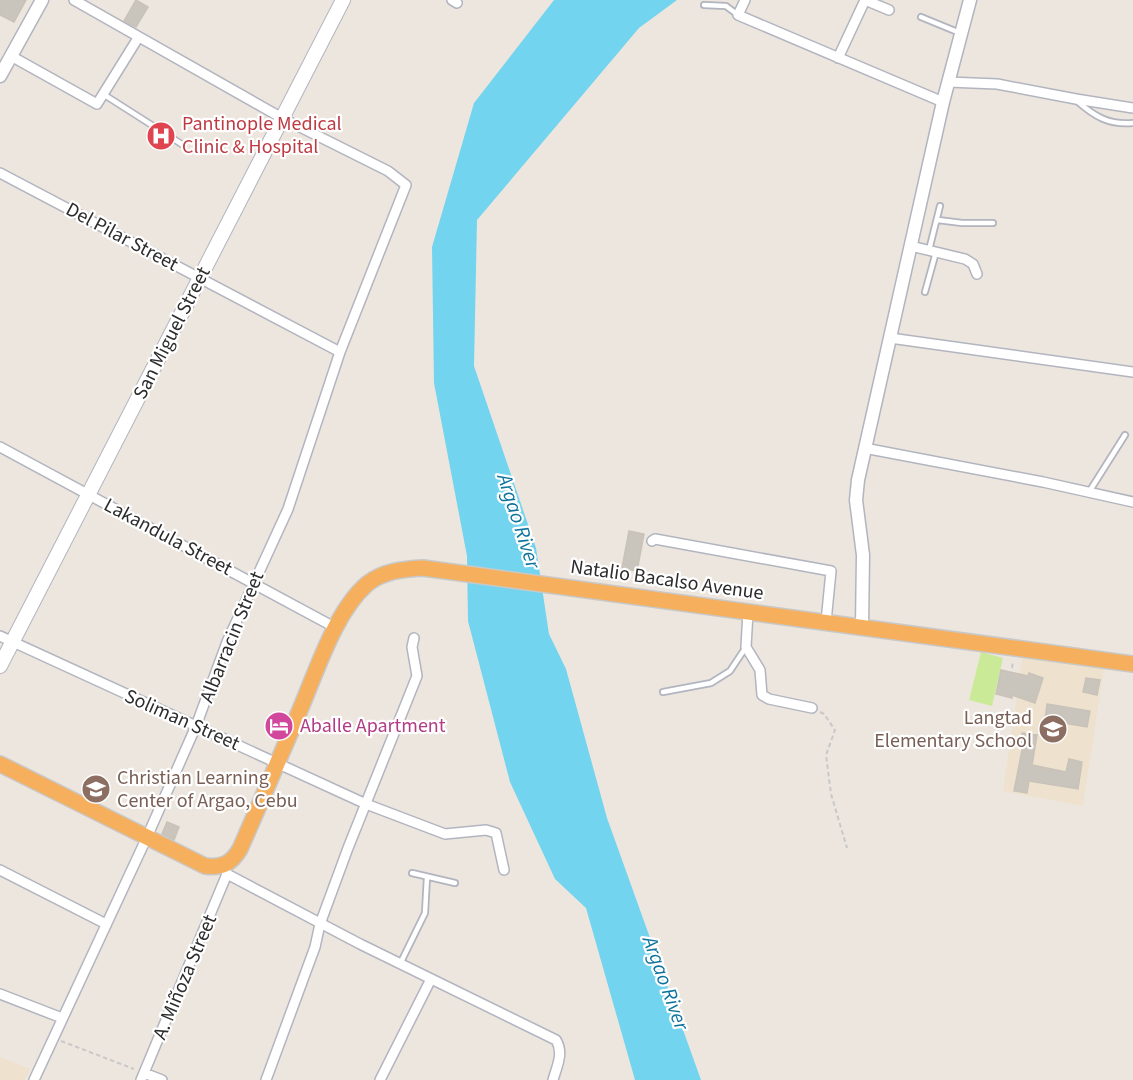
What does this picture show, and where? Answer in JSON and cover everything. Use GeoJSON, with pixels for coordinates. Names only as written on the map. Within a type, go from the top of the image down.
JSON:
{"type":"FeatureCollection","features":[{"type":"Feature","properties":{"kind":"highway","name":"Natalio Bacalso Avenue"},"geometry":{"type":"LineString","coordinates":[[226,870],[240,849],[336,628],[355,596],[368,583],[383,574],[401,569],[423,568],[1133,664]]}},
{"type":"Feature","properties":{"kind":"highway"},"geometry":{"type":"LineString","coordinates":[[0,764],[205,866],[226,870]]}},
{"type":"Feature","properties":{"kind":"main road","name":"San Miguel Street"},"geometry":{"type":"LineString","coordinates":[[0,666],[6,639],[89,494],[343,0]]}},
{"type":"Feature","properties":{"kind":"street"},"geometry":{"type":"LineString","coordinates":[[0,76],[42,0]]}},
{"type":"Feature","properties":{"kind":"street"},"geometry":{"type":"LineString","coordinates":[[74,0],[282,118]]}},
{"type":"Feature","properties":{"kind":"street"},"geometry":{"type":"LineString","coordinates":[[745,0],[738,15],[943,102]]}},
{"type":"Feature","properties":{"kind":"street"},"geometry":{"type":"LineString","coordinates":[[838,58],[865,0],[889,10]]}},
{"type":"Feature","properties":{"kind":"street"},"geometry":{"type":"LineString","coordinates":[[862,627],[864,555],[856,500],[864,448],[943,102],[970,0]]}},
{"type":"Feature","properties":{"kind":"street"},"geometry":{"type":"LineString","coordinates":[[11,56],[97,104],[138,38]]}},
{"type":"Feature","properties":{"kind":"street"},"geometry":{"type":"LineString","coordinates":[[948,82],[997,84],[1133,108]]}},
{"type":"Feature","properties":{"kind":"street","name":"Albarracin Street"},"geometry":{"type":"LineString","coordinates":[[34,1080],[147,837],[196,726],[227,642],[288,508],[340,352],[406,185],[388,171],[282,118]]}},
{"type":"Feature","properties":{"kind":"street","name":"Del Pilar Street"},"geometry":{"type":"LineString","coordinates":[[0,173],[340,352]]}},
{"type":"Feature","properties":{"kind":"street"},"geometry":{"type":"LineString","coordinates":[[911,246],[965,259],[972,264],[977,274]]}},
{"type":"Feature","properties":{"kind":"street"},"geometry":{"type":"LineString","coordinates":[[890,338],[1133,372]]}},
{"type":"Feature","properties":{"kind":"street","name":"Lakandula Street"},"geometry":{"type":"LineString","coordinates":[[0,447],[336,628]]}},
{"type":"Feature","properties":{"kind":"street"},"geometry":{"type":"LineString","coordinates":[[864,448],[1043,482],[1133,502]]}},
{"type":"Feature","properties":{"kind":"street"},"geometry":{"type":"LineString","coordinates":[[652,542],[655,539],[831,571],[826,622]]}},
{"type":"Feature","properties":{"kind":"street"},"geometry":{"type":"LineString","coordinates":[[748,612],[746,647],[760,670],[762,695],[769,699],[812,708]]}},
{"type":"Feature","properties":{"kind":"street"},"geometry":{"type":"LineString","coordinates":[[266,1080],[315,947],[320,924],[417,676],[412,647],[414,638]]}},
{"type":"Feature","properties":{"kind":"street","name":"Soliman Street"},"geometry":{"type":"LineString","coordinates":[[6,639],[366,804],[445,834],[486,830],[496,833],[504,870]]}},
{"type":"Feature","properties":{"kind":"street"},"geometry":{"type":"LineString","coordinates":[[0,870],[106,924]]}},
{"type":"Feature","properties":{"kind":"street"},"geometry":{"type":"LineString","coordinates":[[226,870],[320,924],[556,1040],[560,1047],[560,1054],[553,1080]]}},
{"type":"Feature","properties":{"kind":"street","name":"A. Miñoza Street"},"geometry":{"type":"LineString","coordinates":[[143,1077],[226,870]]}},
{"type":"Feature","properties":{"kind":"street"},"geometry":{"type":"LineString","coordinates":[[380,1080],[431,979]]}},
{"type":"Feature","properties":{"kind":"street"},"geometry":{"type":"LineString","coordinates":[[0,994],[62,1018]]}},
{"type":"Feature","properties":{"kind":"street"},"geometry":{"type":"LineString","coordinates":[[143,1077],[162,1080]]}},
{"type":"Feature","properties":{"kind":"lane"},"geometry":{"type":"LineString","coordinates":[[704,5],[726,6],[738,15]]}},
{"type":"Feature","properties":{"kind":"lane"},"geometry":{"type":"LineString","coordinates":[[921,17],[960,33]]}},
{"type":"Feature","properties":{"kind":"lane"},"geometry":{"type":"LineString","coordinates":[[103,94],[183,145]]}},
{"type":"Feature","properties":{"kind":"lane"},"geometry":{"type":"LineString","coordinates":[[1076,99],[1090,113],[1108,123],[1133,123]]}},
{"type":"Feature","properties":{"kind":"lane"},"geometry":{"type":"LineString","coordinates":[[925,292],[940,206]]}},
{"type":"Feature","properties":{"kind":"lane"},"geometry":{"type":"LineString","coordinates":[[938,219],[962,223],[993,223]]}},
{"type":"Feature","properties":{"kind":"lane"},"geometry":{"type":"LineString","coordinates":[[1089,492],[1125,435]]}},
{"type":"Feature","properties":{"kind":"lane"},"geometry":{"type":"LineString","coordinates":[[663,692],[711,683],[730,671],[746,647]]}},
{"type":"Feature","properties":{"kind":"lane"},"geometry":{"type":"LineString","coordinates":[[412,873],[455,883]]}},
{"type":"Feature","properties":{"kind":"lane"},"geometry":{"type":"LineString","coordinates":[[400,964],[425,913],[427,877]]}},
{"type":"Feature","properties":{"kind":"path"},"geometry":{"type":"LineString","coordinates":[[812,708],[824,714],[835,730],[826,755],[831,794],[847,848]]}},
{"type":"Feature","properties":{"kind":"path"},"geometry":{"type":"LineString","coordinates":[[53,1038],[143,1077]]}},
{"type":"Feature","properties":{"kind":"shaded area","name":"Langtad Elementary School"},"geometry":{"type":"Polygon","coordinates":[[[1023,654],[1104,668],[1083,806],[1003,791],[1023,654]]]}},
{"type":"Feature","properties":{"kind":"shaded area"},"geometry":{"type":"Polygon","coordinates":[[[0,1057],[30,1069],[25,1080],[0,1080],[0,1057]]]}},
{"type":"Feature","properties":{"kind":"green space"},"geometry":{"type":"Polygon","coordinates":[[[981,652],[1003,658],[992,706],[969,700],[981,652]]]}},
{"type":"Feature","properties":{"kind":"water","name":"Argao River"},"geometry":{"type":"Polygon","coordinates":[[[554,0],[677,0],[639,28],[477,220],[474,366],[536,548],[549,634],[566,669],[607,818],[701,1080],[635,1080],[586,908],[555,879],[510,782],[468,621],[467,556],[434,383],[432,247],[474,103],[554,0]]]}},
{"type":"Feature","properties":{"kind":"building"},"geometry":{"type":"Polygon","coordinates":[[[0,0],[26,0],[14,22],[0,15],[0,0]]]}},
{"type":"Feature","properties":{"kind":"building"},"geometry":{"type":"Polygon","coordinates":[[[136,0],[148,7],[136,27],[124,21],[136,0]]]}},
{"type":"Feature","properties":{"kind":"building"},"geometry":{"type":"Polygon","coordinates":[[[629,531],[644,534],[637,571],[622,568],[629,531]]]}},
{"type":"Feature","properties":{"kind":"building"},"geometry":{"type":"Polygon","coordinates":[[[1001,670],[1028,676],[1029,673],[1043,678],[1035,703],[1012,695],[1012,698],[996,694],[1001,670]]]}},
{"type":"Feature","properties":{"kind":"building"},"geometry":{"type":"Polygon","coordinates":[[[1086,678],[1100,680],[1097,695],[1083,692],[1086,678]]]}},
{"type":"Feature","properties":{"kind":"building"},"geometry":{"type":"Polygon","coordinates":[[[1047,704],[1090,711],[1087,727],[1045,720],[1047,704]]]}},
{"type":"Feature","properties":{"kind":"building"},"geometry":{"type":"Polygon","coordinates":[[[1022,733],[1037,735],[1032,765],[1066,772],[1069,759],[1082,762],[1078,789],[1029,781],[1027,793],[1014,791],[1023,745],[1020,745],[1022,733]]]}},
{"type":"Feature","properties":{"kind":"building"},"geometry":{"type":"Polygon","coordinates":[[[167,822],[179,827],[174,840],[162,834],[167,822]]]}},
{"type":"Feature","properties":{"kind":"place","name":"Pantinople Medical Clinic & Hospital"},"geometry":{"type":"Point","coordinates":[161,136]}},
{"type":"Feature","properties":{"kind":"place","name":"Aballe Apartment"},"geometry":{"type":"Point","coordinates":[279,726]}},
{"type":"Feature","properties":{"kind":"place","name":"Langtad Elementary School"},"geometry":{"type":"Point","coordinates":[1053,729]}},
{"type":"Feature","properties":{"kind":"place","name":"Christian Learning Center of Argao, Cebu"},"geometry":{"type":"Point","coordinates":[96,789]}}]}
